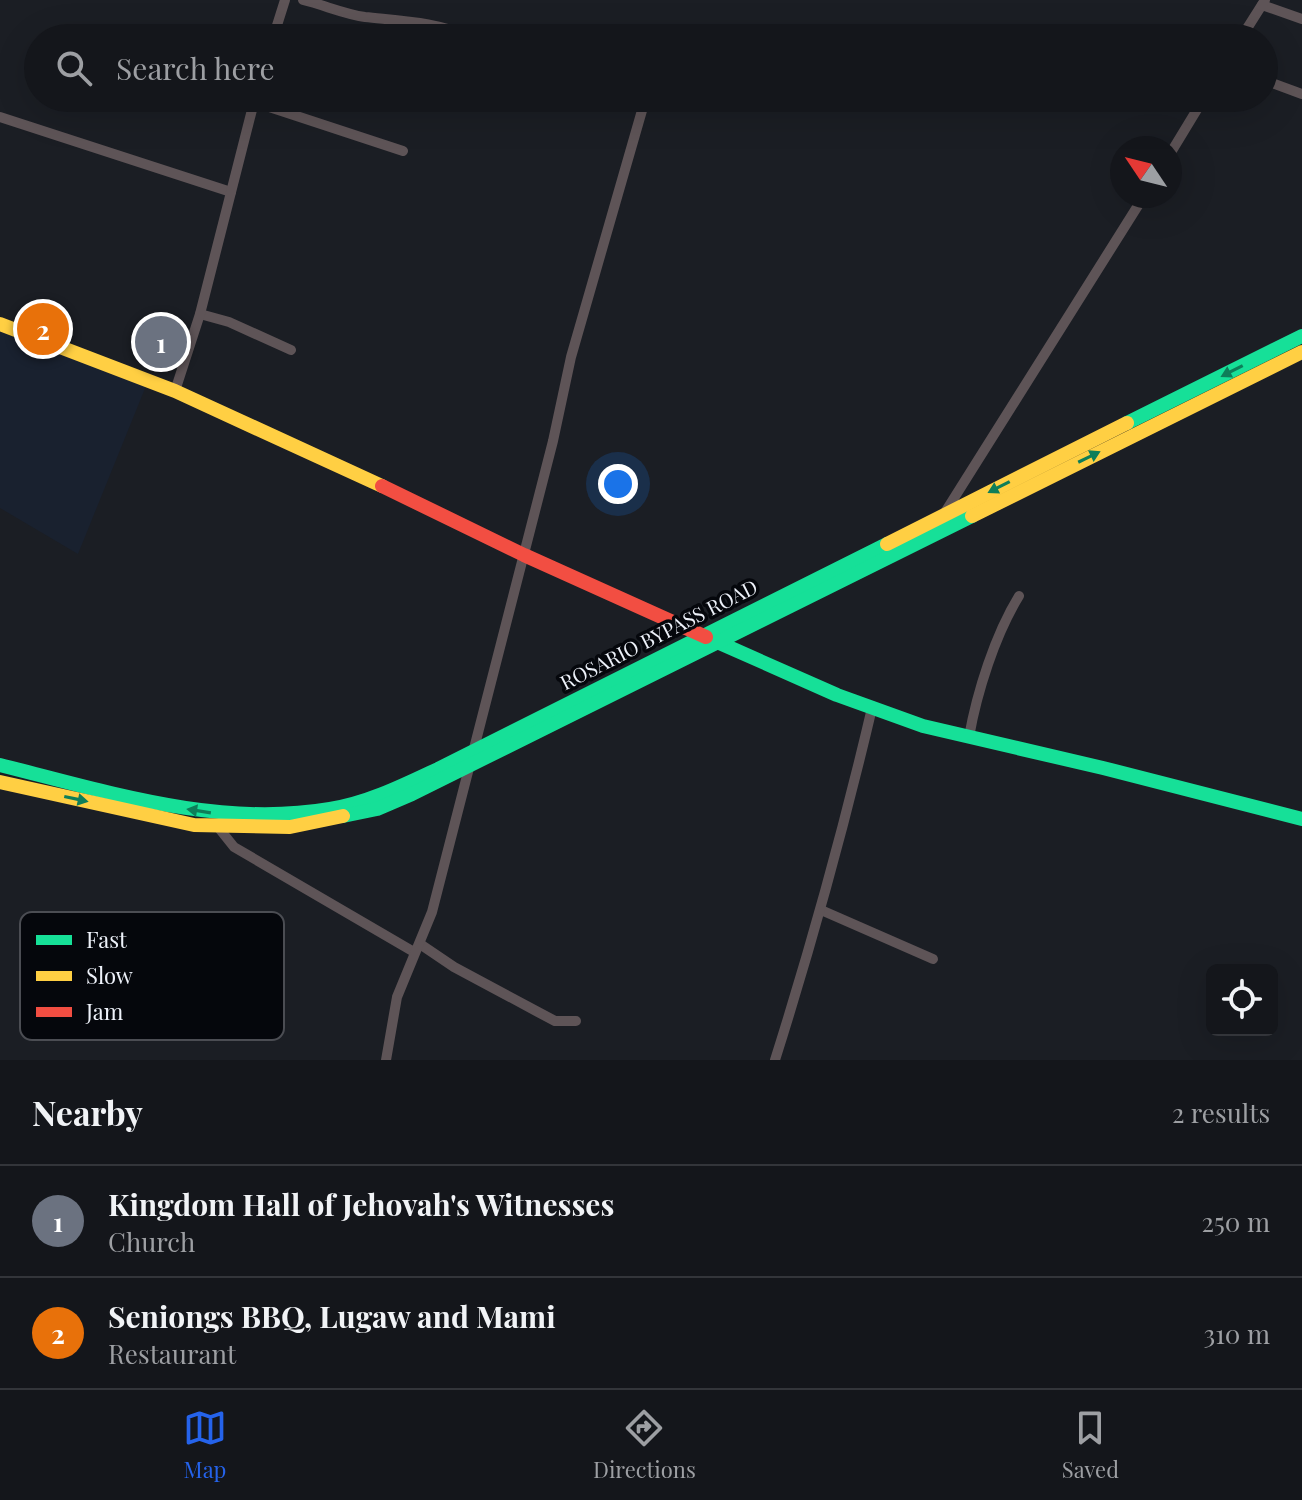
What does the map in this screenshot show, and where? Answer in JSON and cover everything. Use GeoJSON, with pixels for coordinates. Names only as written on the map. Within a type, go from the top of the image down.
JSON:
{"type":"FeatureCollection","features":[{"type":"Feature","properties":{"kind":"main road"},"geometry":{"type":"LineString","coordinates":[[0,324],[175,391],[524,555],[872,708],[923,726],[1302,819]]}},
{"type":"Feature","properties":{"kind":"main road","name":"ROSARIO BYPASS ROAD"},"geometry":{"type":"LineString","coordinates":[[0,765],[198,812],[241,816],[331,809],[367,799],[407,784],[472,752],[1302,336]]}},
{"type":"Feature","properties":{"kind":"main road","name":"ROSARIO BYPASS ROAD"},"geometry":{"type":"LineString","coordinates":[[0,782],[194,825],[218,827],[290,827],[377,809],[468,769],[718,641],[1302,352]]}},
{"type":"Feature","properties":{"kind":"street"},"geometry":{"type":"LineString","coordinates":[[277,24],[285,0]]}},
{"type":"Feature","properties":{"kind":"street"},"geometry":{"type":"LineString","coordinates":[[303,0],[363,17],[425,24]]}},
{"type":"Feature","properties":{"kind":"street"},"geometry":{"type":"LineString","coordinates":[[1250,24],[1263,3],[1302,19]]}},
{"type":"Feature","properties":{"kind":"street"},"geometry":{"type":"LineString","coordinates":[[1278,85],[1302,94]]}},
{"type":"Feature","properties":{"kind":"street"},"geometry":{"type":"LineString","coordinates":[[175,391],[200,314],[252,112]]}},
{"type":"Feature","properties":{"kind":"street"},"geometry":{"type":"LineString","coordinates":[[290,112],[403,151]]}},
{"type":"Feature","properties":{"kind":"street"},"geometry":{"type":"LineString","coordinates":[[386,1060],[397,997],[430,920],[524,555],[571,357],[642,112]]}},
{"type":"Feature","properties":{"kind":"street"},"geometry":{"type":"LineString","coordinates":[[1181,136],[1196,112]]}},
{"type":"Feature","properties":{"kind":"street"},"geometry":{"type":"LineString","coordinates":[[0,117],[231,192]]}},
{"type":"Feature","properties":{"kind":"street"},"geometry":{"type":"LineString","coordinates":[[943,515],[1136,208]]}},
{"type":"Feature","properties":{"kind":"street"},"geometry":{"type":"LineString","coordinates":[[200,314],[229,322],[291,350]]}},
{"type":"Feature","properties":{"kind":"street"},"geometry":{"type":"LineString","coordinates":[[969,737],[973,715],[999,636],[1019,596]]}},
{"type":"Feature","properties":{"kind":"street"},"geometry":{"type":"LineString","coordinates":[[775,1060],[846,821],[872,708]]}},
{"type":"Feature","properties":{"kind":"street"},"geometry":{"type":"LineString","coordinates":[[218,827],[234,847],[417,948],[555,1021],[576,1021]]}},
{"type":"Feature","properties":{"kind":"street"},"geometry":{"type":"LineString","coordinates":[[821,910],[933,959]]}},
{"type":"Feature","properties":{"kind":"shaded area"},"geometry":{"type":"Polygon","coordinates":[[[0,328],[148,381],[78,554],[0,508],[0,328]]]}},
{"type":"Feature","properties":{"kind":"traffic: fast"},"geometry":{"type":"LineString","coordinates":[[1127,423],[1302,336]]}},
{"type":"Feature","properties":{"kind":"traffic: fast"},"geometry":{"type":"LineString","coordinates":[[343,816],[377,809],[412,794],[972,516]]}},
{"type":"Feature","properties":{"kind":"traffic: fast"},"geometry":{"type":"LineString","coordinates":[[0,765],[122,796],[205,811],[288,814],[344,806],[386,793],[438,769],[887,544]]}},
{"type":"Feature","properties":{"kind":"traffic: fast"},"geometry":{"type":"LineString","coordinates":[[706,637],[837,695],[923,726],[1302,819]]}},
{"type":"Feature","properties":{"kind":"traffic: slow"},"geometry":{"type":"LineString","coordinates":[[0,324],[175,391],[382,486]]}},
{"type":"Feature","properties":{"kind":"traffic: slow"},"geometry":{"type":"LineString","coordinates":[[972,516],[1302,352]]}},
{"type":"Feature","properties":{"kind":"traffic: slow"},"geometry":{"type":"LineString","coordinates":[[887,544],[1127,423]]}},
{"type":"Feature","properties":{"kind":"traffic: slow"},"geometry":{"type":"LineString","coordinates":[[0,782],[194,825],[290,827],[343,816]]}},
{"type":"Feature","properties":{"kind":"traffic: jam"},"geometry":{"type":"LineString","coordinates":[[382,486],[524,555],[706,637]]}},
{"type":"Feature","properties":{"kind":"place","name":"Seniongs BBQ, Lugaw and Mami"},"geometry":{"type":"Point","coordinates":[43,329]}},
{"type":"Feature","properties":{"kind":"place","name":"Kingdom Hall of Jehovah's Witnesses"},"geometry":{"type":"Point","coordinates":[161,342]}}]}
